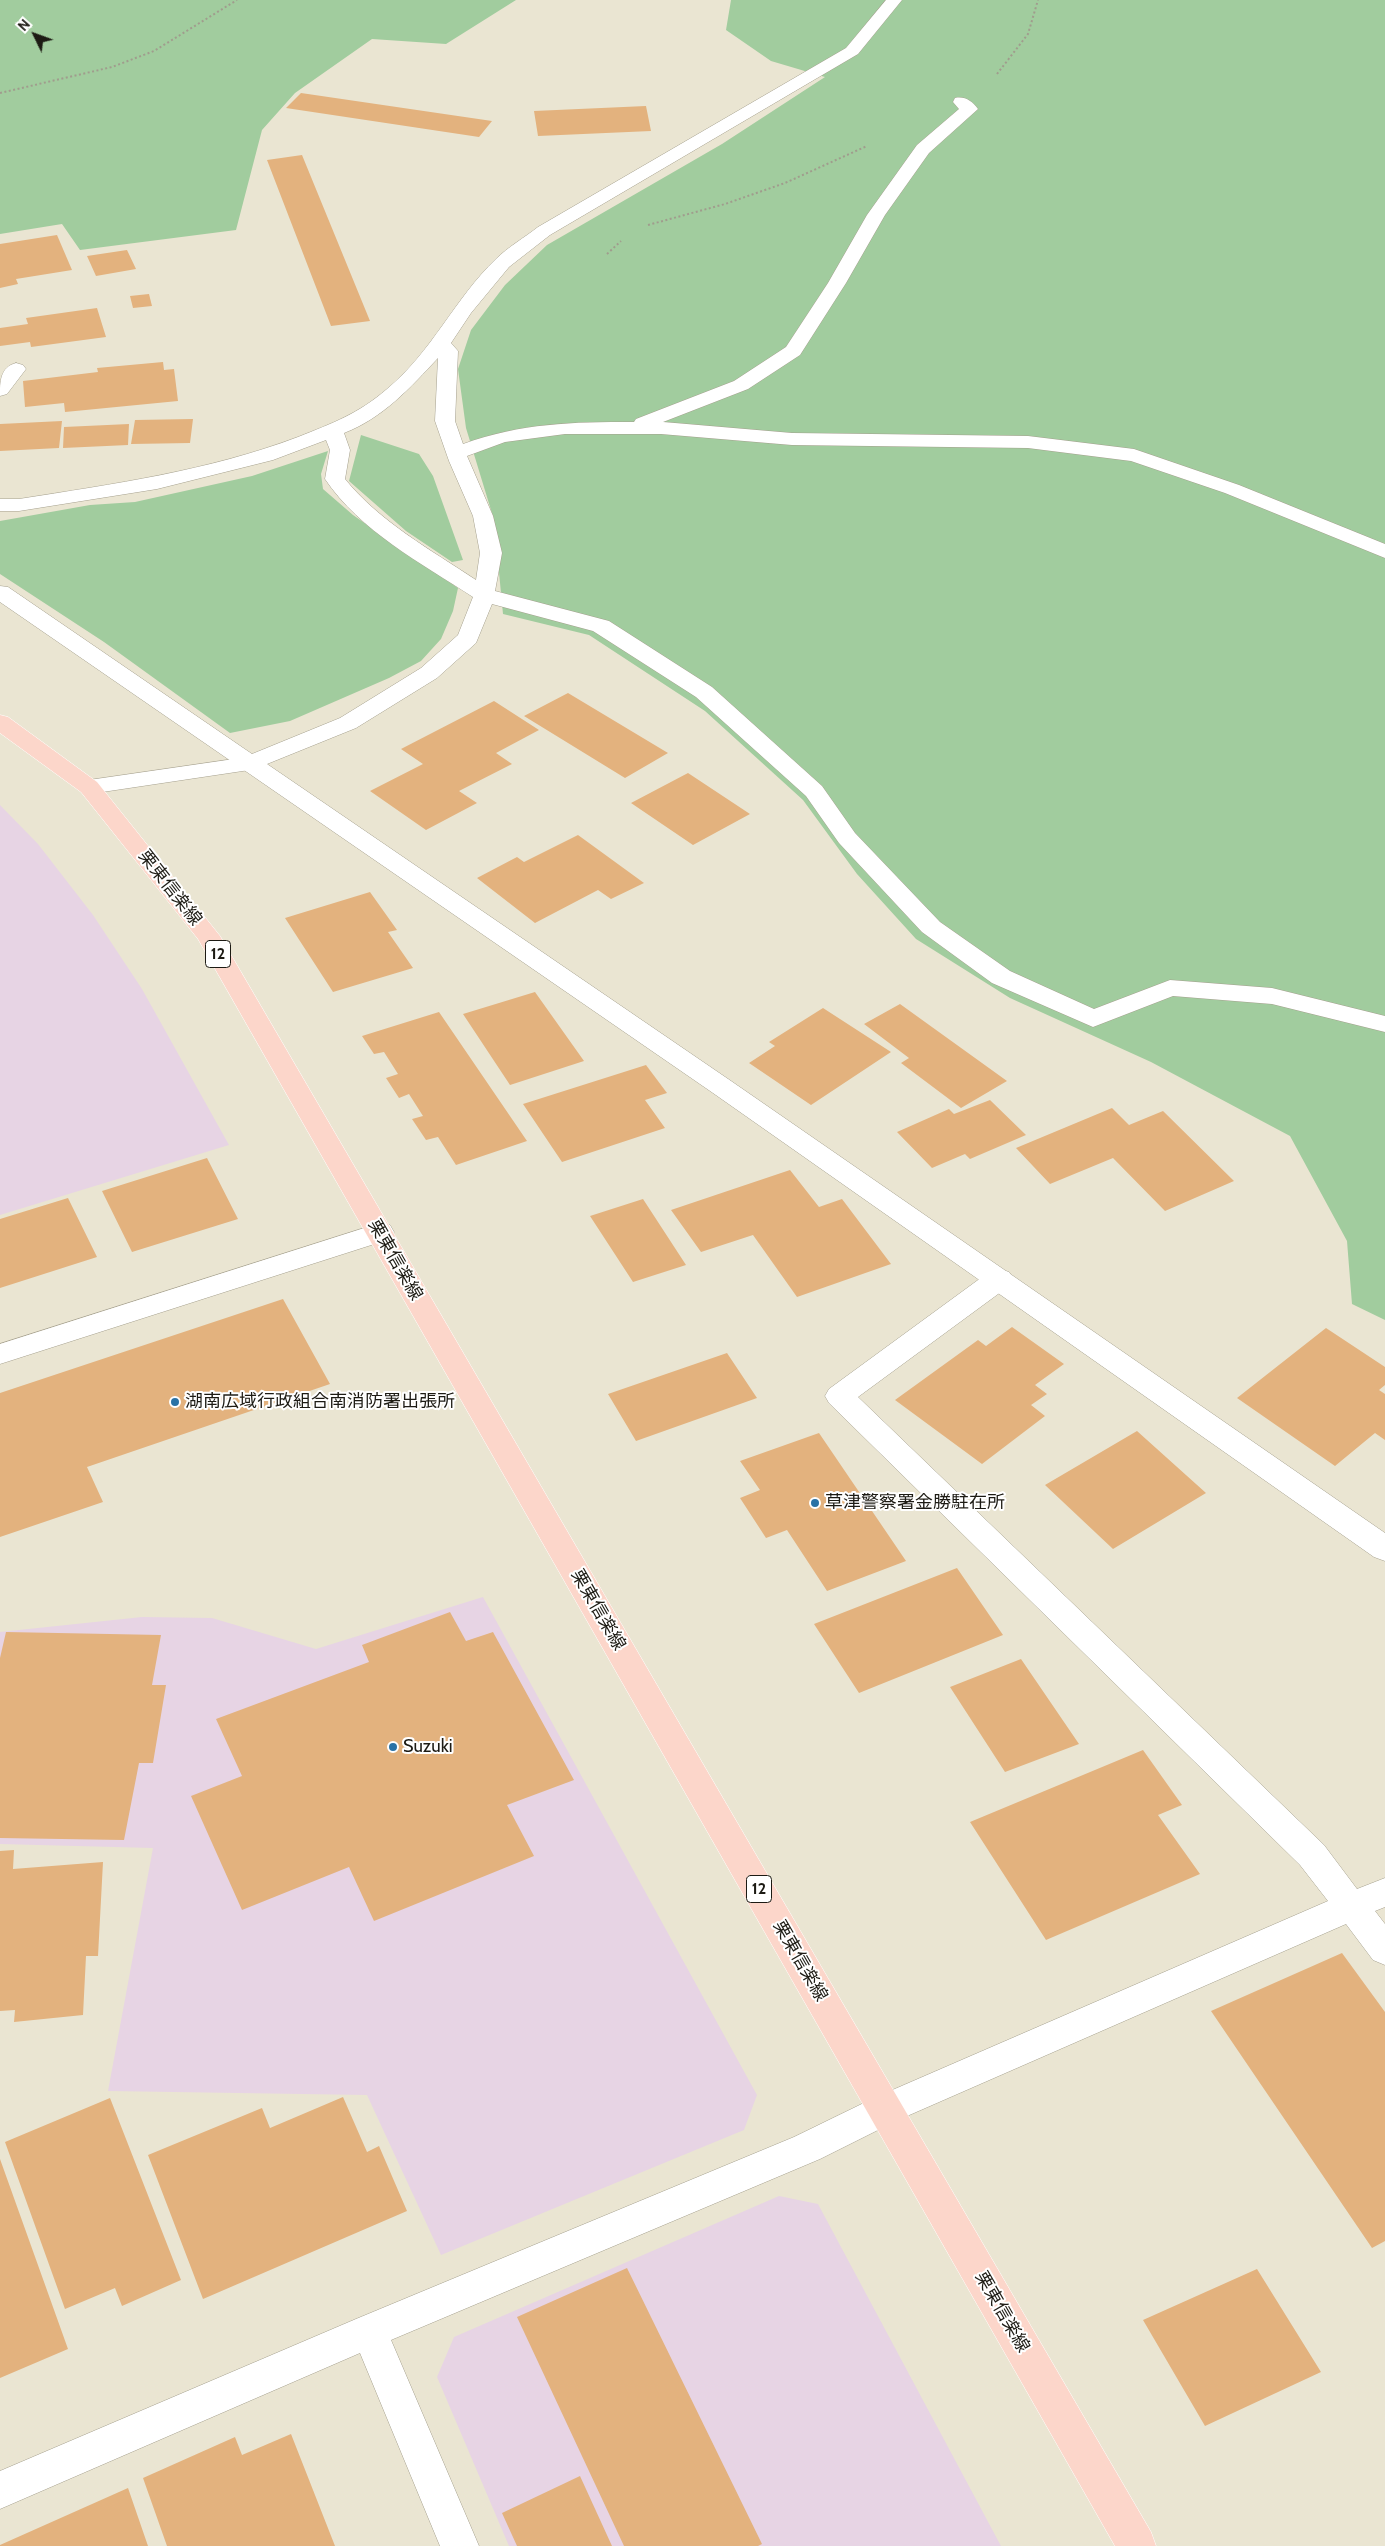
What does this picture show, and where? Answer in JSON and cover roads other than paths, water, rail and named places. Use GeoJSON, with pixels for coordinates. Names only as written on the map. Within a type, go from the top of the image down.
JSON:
{"type":"FeatureCollection","features":[{"type":"Feature","properties":{"kind":"main road","name":"栗東信楽線"},"geometry":{"type":"LineString","coordinates":[[0,722],[90,787],[208,936],[1137,2546]]}},
{"type":"Feature","properties":{"kind":"street"},"geometry":{"type":"LineString","coordinates":[[0,505],[19,505],[157,483],[266,456],[355,422],[395,393],[441,344],[463,310],[502,263],[544,231],[852,51],[894,0]]}},
{"type":"Feature","properties":{"kind":"street"},"geometry":{"type":"LineString","coordinates":[[627,428],[741,385],[794,351],[837,283],[876,215],[918,156],[968,109],[961,102]]}},
{"type":"Feature","properties":{"kind":"street"},"geometry":{"type":"LineString","coordinates":[[90,787],[248,764],[348,723],[429,673],[468,638],[484,595],[491,553],[483,516],[456,453],[446,421],[448,351],[441,344]]}},
{"type":"Feature","properties":{"kind":"street"},"geometry":{"type":"LineString","coordinates":[[0,390],[16,368]]}},
{"type":"Feature","properties":{"kind":"street"},"geometry":{"type":"LineString","coordinates":[[456,453],[502,438],[565,428],[661,428],[792,439],[1028,442],[1134,455],[1232,489],[1385,552]]}},
{"type":"Feature","properties":{"kind":"street"},"geometry":{"type":"LineString","coordinates":[[333,430],[340,450],[334,479],[350,498],[394,535],[484,595],[601,626],[704,692],[814,791],[847,838],[884,880],[931,927],[1001,976],[1093,1019],[1170,988],[1272,996],[1385,1024]]}},
{"type":"Feature","properties":{"kind":"street"},"geometry":{"type":"LineString","coordinates":[[0,592],[192,721],[248,764],[999,1279],[1385,1549]]}},
{"type":"Feature","properties":{"kind":"street"},"geometry":{"type":"LineString","coordinates":[[0,1354],[380,1232]]}},
{"type":"Feature","properties":{"kind":"street"},"geometry":{"type":"LineString","coordinates":[[999,1279],[838,1396],[1312,1855],[1385,1950]]}},
{"type":"Feature","properties":{"kind":"street"},"geometry":{"type":"LineString","coordinates":[[0,2490],[369,2331],[807,2148],[886,2109],[1385,1892]]}},
{"type":"Feature","properties":{"kind":"street"},"geometry":{"type":"LineString","coordinates":[[369,2331],[460,2546]]}},
{"type":"Feature","properties":{"kind":"place","name":"湖南広域行政組合南消防署出張所"},"geometry":{"type":"Point","coordinates":[175,1402]}},
{"type":"Feature","properties":{"kind":"place","name":"草津警察署金勝駐在所"},"geometry":{"type":"Point","coordinates":[815,1503]}},
{"type":"Feature","properties":{"kind":"place","name":"Suzuki"},"geometry":{"type":"Point","coordinates":[393,1747]}}]}
